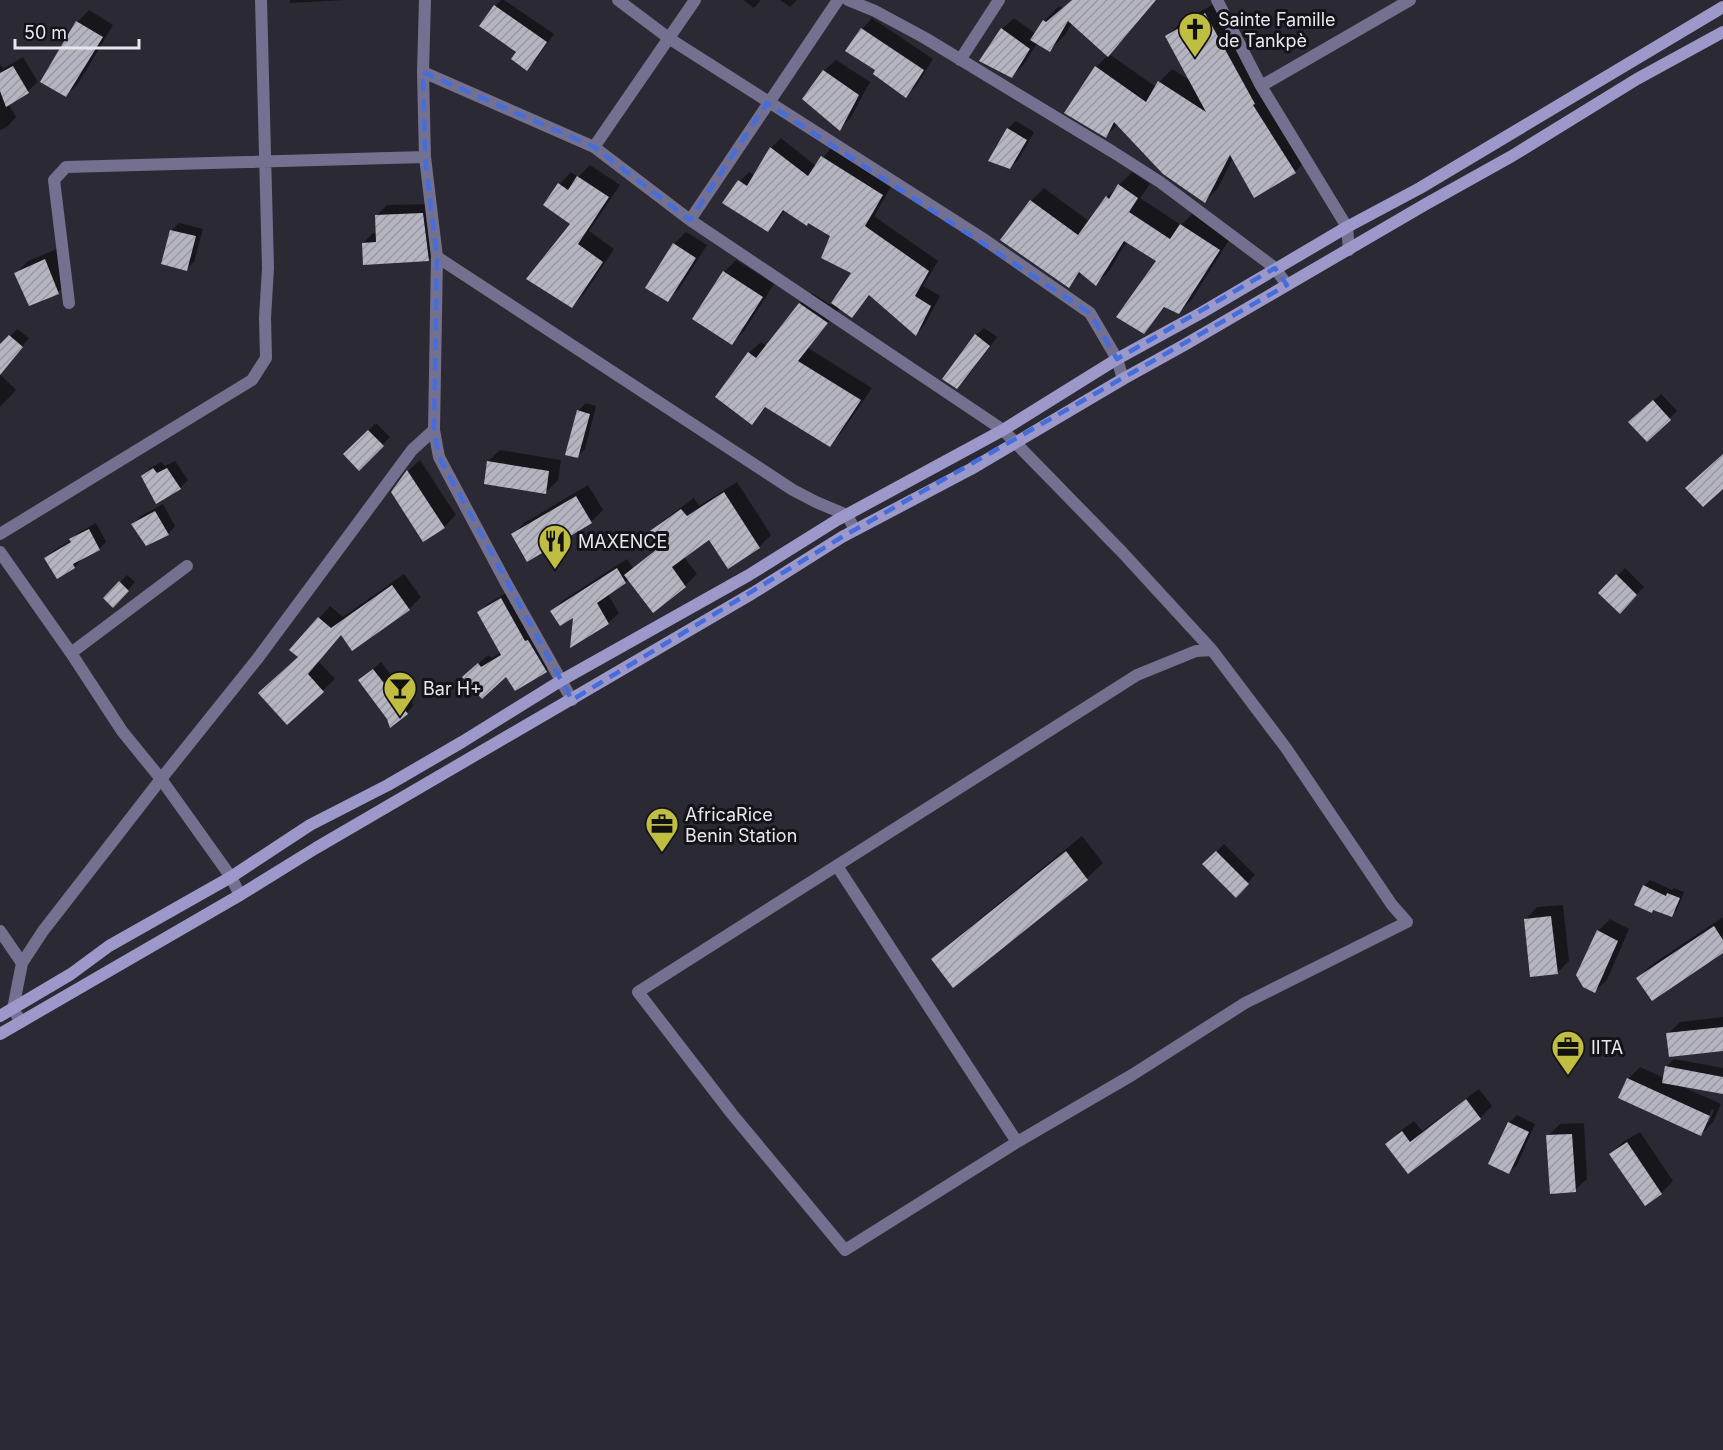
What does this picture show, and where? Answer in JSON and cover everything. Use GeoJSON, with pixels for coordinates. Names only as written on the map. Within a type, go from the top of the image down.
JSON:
{"type":"FeatureCollection","features":[{"type":"Feature","properties":{"kind":"main road"},"geometry":{"type":"LineString","coordinates":[[0,1016],[71,974],[109,946],[231,877],[310,825],[388,786],[562,680],[749,575],[847,515],[1003,430],[1117,359],[1201,313],[1347,227],[1420,188],[1723,7]]}},
{"type":"Feature","properties":{"kind":"main road"},"geometry":{"type":"LineString","coordinates":[[0,1034],[572,700],[855,530],[971,469],[1723,32]]}},
{"type":"Feature","properties":{"kind":"street"},"geometry":{"type":"LineString","coordinates":[[0,534],[252,381],[266,358],[265,318],[268,268],[261,0]]}},
{"type":"Feature","properties":{"kind":"street"},"geometry":{"type":"LineString","coordinates":[[425,0],[423,72],[425,157],[437,257],[434,430],[439,457],[572,700]]}},
{"type":"Feature","properties":{"kind":"street"},"geometry":{"type":"LineString","coordinates":[[618,0],[670,39],[982,238],[1090,313],[1117,359],[1123,379]]}},
{"type":"Feature","properties":{"kind":"street"},"geometry":{"type":"LineString","coordinates":[[594,147],[696,0]]}},
{"type":"Feature","properties":{"kind":"street"},"geometry":{"type":"LineString","coordinates":[[690,220],[838,0]]}},
{"type":"Feature","properties":{"kind":"street"},"geometry":{"type":"LineString","coordinates":[[848,0],[885,16],[925,38],[1160,182],[1275,268],[1287,285]]}},
{"type":"Feature","properties":{"kind":"street"},"geometry":{"type":"LineString","coordinates":[[960,60],[999,0]]}},
{"type":"Feature","properties":{"kind":"street"},"geometry":{"type":"LineString","coordinates":[[1217,0],[1261,86],[1347,227],[1349,250]]}},
{"type":"Feature","properties":{"kind":"street"},"geometry":{"type":"LineString","coordinates":[[1261,86],[1410,0]]}},
{"type":"Feature","properties":{"kind":"street"},"geometry":{"type":"LineString","coordinates":[[423,72],[594,147],[690,220],[1003,430],[1122,552],[1212,650],[1286,748],[1392,905],[1407,922],[1245,1003],[1132,1075],[1017,1142],[845,1250],[732,1114],[638,992],[1137,675],[1196,651],[1212,650]]}},
{"type":"Feature","properties":{"kind":"street"},"geometry":{"type":"LineString","coordinates":[[69,303],[54,180],[66,166],[425,157]]}},
{"type":"Feature","properties":{"kind":"street"},"geometry":{"type":"LineString","coordinates":[[437,257],[793,490],[847,515],[855,530]]}},
{"type":"Feature","properties":{"kind":"street"},"geometry":{"type":"LineString","coordinates":[[21,1023],[13,1009],[22,963],[43,931],[258,658],[412,450],[434,430]]}},
{"type":"Feature","properties":{"kind":"street"},"geometry":{"type":"LineString","coordinates":[[0,552],[122,731],[161,779],[231,877],[240,895]]}},
{"type":"Feature","properties":{"kind":"street"},"geometry":{"type":"LineString","coordinates":[[71,653],[186,566]]}},
{"type":"Feature","properties":{"kind":"street"},"geometry":{"type":"LineString","coordinates":[[837,866],[1017,1142]]}},
{"type":"Feature","properties":{"kind":"street"},"geometry":{"type":"LineString","coordinates":[[0,931],[22,963]]}},
{"type":"Feature","properties":{"kind":"highlighted area"},"geometry":{"type":"Polygon","coordinates":[[[423,72],[594,147],[690,220],[767,103],[1090,313],[1117,359],[1275,268],[1287,285],[842,537],[572,700],[439,457],[434,430],[437,257],[425,157],[423,72]]]}},
{"type":"Feature","properties":{"kind":"building"},"geometry":{"type":"Polygon","coordinates":[[[1072,0],[1156,0],[1108,57],[1068,21],[1050,52],[1030,40],[1043,20],[1046,22],[1072,0]]]}},
{"type":"Feature","properties":{"kind":"building"},"geometry":{"type":"Polygon","coordinates":[[[494,5],[547,42],[527,71],[511,59],[516,52],[479,26],[494,5]]]}},
{"type":"Feature","properties":{"kind":"building"},"geometry":{"type":"Polygon","coordinates":[[[1205,13],[1255,104],[1253,105],[1296,173],[1254,198],[1230,155],[1205,203],[1163,174],[1114,122],[1106,138],[1064,113],[1095,66],[1146,102],[1158,81],[1206,112],[1165,36],[1205,13]]]}},
{"type":"Feature","properties":{"kind":"building"},"geometry":{"type":"Polygon","coordinates":[[[76,21],[103,37],[66,97],[40,82],[76,21]]]}},
{"type":"Feature","properties":{"kind":"building"},"geometry":{"type":"Polygon","coordinates":[[[861,28],[924,70],[906,98],[873,74],[875,70],[845,51],[861,28]]]}},
{"type":"Feature","properties":{"kind":"building"},"geometry":{"type":"Polygon","coordinates":[[[1001,28],[1030,49],[1012,78],[979,61],[1001,28]]]}},
{"type":"Feature","properties":{"kind":"building"},"geometry":{"type":"Polygon","coordinates":[[[13,66],[29,93],[6,107],[0,91],[0,73],[13,66]]]}},
{"type":"Feature","properties":{"kind":"building"},"geometry":{"type":"Polygon","coordinates":[[[823,70],[859,95],[840,131],[802,99],[823,70]]]}},
{"type":"Feature","properties":{"kind":"building"},"geometry":{"type":"Polygon","coordinates":[[[1007,128],[1027,140],[1010,169],[988,161],[1007,128]]]}},
{"type":"Feature","properties":{"kind":"building"},"geometry":{"type":"Polygon","coordinates":[[[770,147],[808,176],[821,156],[883,195],[865,226],[929,271],[915,296],[931,306],[916,336],[869,295],[852,318],[831,303],[851,273],[821,258],[830,236],[808,223],[807,226],[783,210],[768,232],[722,203],[738,180],[747,186],[770,147]]]}},
{"type":"Feature","properties":{"kind":"building"},"geometry":{"type":"Polygon","coordinates":[[[577,176],[609,197],[578,244],[603,262],[572,308],[526,279],[570,224],[543,205],[558,183],[568,190],[577,176]]]}},
{"type":"Feature","properties":{"kind":"building"},"geometry":{"type":"Polygon","coordinates":[[[1118,184],[1138,198],[1129,212],[1170,239],[1180,224],[1220,250],[1179,314],[1164,307],[1144,334],[1116,317],[1156,261],[1124,241],[1096,286],[1079,272],[1069,288],[1000,240],[1030,200],[1078,235],[1106,196],[1109,199],[1118,184]]]}},
{"type":"Feature","properties":{"kind":"building"},"geometry":{"type":"Polygon","coordinates":[[[423,213],[429,261],[363,265],[362,243],[376,242],[375,215],[423,213]]]}},
{"type":"Feature","properties":{"kind":"building"},"geometry":{"type":"Polygon","coordinates":[[[170,230],[196,236],[187,271],[161,264],[170,230]]]}},
{"type":"Feature","properties":{"kind":"building"},"geometry":{"type":"Polygon","coordinates":[[[673,243],[696,258],[668,302],[645,288],[673,243]]]}},
{"type":"Feature","properties":{"kind":"building"},"geometry":{"type":"Polygon","coordinates":[[[45,259],[59,294],[29,306],[14,273],[45,259]]]}},
{"type":"Feature","properties":{"kind":"building"},"geometry":{"type":"Polygon","coordinates":[[[723,271],[763,297],[732,345],[692,319],[723,271]]]}},
{"type":"Feature","properties":{"kind":"building"},"geometry":{"type":"Polygon","coordinates":[[[799,303],[828,323],[798,361],[861,400],[830,447],[765,407],[752,425],[715,397],[748,352],[756,358],[799,303]]]}},
{"type":"Feature","properties":{"kind":"building"},"geometry":{"type":"Polygon","coordinates":[[[975,334],[990,346],[957,389],[942,379],[975,334]]]}},
{"type":"Feature","properties":{"kind":"building"},"geometry":{"type":"Polygon","coordinates":[[[9,335],[23,347],[0,375],[0,344],[9,335]]]}},
{"type":"Feature","properties":{"kind":"building"},"geometry":{"type":"Polygon","coordinates":[[[1653,400],[1671,420],[1647,442],[1628,422],[1653,400]]]}},
{"type":"Feature","properties":{"kind":"building"},"geometry":{"type":"Polygon","coordinates":[[[577,410],[590,414],[578,458],[565,455],[577,410]]]}},
{"type":"Feature","properties":{"kind":"building"},"geometry":{"type":"Polygon","coordinates":[[[368,430],[384,446],[359,471],[343,454],[368,430]]]}},
{"type":"Feature","properties":{"kind":"building"},"geometry":{"type":"Polygon","coordinates":[[[1723,454],[1723,489],[1703,507],[1685,488],[1723,454]]]}},
{"type":"Feature","properties":{"kind":"building"},"geometry":{"type":"Polygon","coordinates":[[[487,461],[549,471],[546,494],[484,484],[487,461]]]}},
{"type":"Feature","properties":{"kind":"building"},"geometry":{"type":"Polygon","coordinates":[[[153,468],[157,473],[167,468],[181,489],[156,504],[141,476],[153,468]]]}},
{"type":"Feature","properties":{"kind":"building"},"geometry":{"type":"Polygon","coordinates":[[[407,470],[445,528],[423,542],[391,492],[407,470]]]}},
{"type":"Feature","properties":{"kind":"building"},"geometry":{"type":"Polygon","coordinates":[[[724,492],[760,548],[728,569],[709,540],[672,567],[686,587],[653,613],[624,575],[657,549],[647,533],[681,509],[687,516],[724,492]]]}},
{"type":"Feature","properties":{"kind":"building"},"geometry":{"type":"Polygon","coordinates":[[[576,496],[592,523],[527,562],[511,534],[576,496]]]}},
{"type":"Feature","properties":{"kind":"building"},"geometry":{"type":"Polygon","coordinates":[[[155,511],[169,535],[146,546],[131,524],[155,511]]]}},
{"type":"Feature","properties":{"kind":"building"},"geometry":{"type":"Polygon","coordinates":[[[89,529],[100,550],[73,564],[75,568],[57,579],[44,558],[71,542],[69,539],[89,529]]]}},
{"type":"Feature","properties":{"kind":"building"},"geometry":{"type":"Polygon","coordinates":[[[617,568],[626,583],[597,603],[609,624],[570,648],[573,618],[560,626],[550,611],[617,568]]]}},
{"type":"Feature","properties":{"kind":"building"},"geometry":{"type":"Polygon","coordinates":[[[1616,574],[1637,595],[1620,614],[1598,593],[1616,574]]]}},
{"type":"Feature","properties":{"kind":"building"},"geometry":{"type":"Polygon","coordinates":[[[119,581],[129,591],[113,608],[103,598],[119,581]]]}},
{"type":"Feature","properties":{"kind":"building"},"geometry":{"type":"Polygon","coordinates":[[[392,585],[410,610],[352,651],[341,635],[308,674],[324,692],[287,725],[258,693],[298,657],[289,650],[318,617],[331,628],[392,585]]]}},
{"type":"Feature","properties":{"kind":"building"},"geometry":{"type":"Polygon","coordinates":[[[501,598],[525,641],[528,640],[547,672],[515,691],[506,677],[482,699],[462,677],[478,663],[481,667],[501,655],[477,612],[501,598]]]}},
{"type":"Feature","properties":{"kind":"building"},"geometry":{"type":"Polygon","coordinates":[[[373,669],[408,714],[390,728],[387,719],[358,680],[373,669]]]}},
{"type":"Feature","properties":{"kind":"building"},"geometry":{"type":"Polygon","coordinates":[[[1066,851],[1088,880],[953,988],[931,959],[1066,851]]]}},
{"type":"Feature","properties":{"kind":"building"},"geometry":{"type":"Polygon","coordinates":[[[1216,851],[1249,884],[1236,898],[1202,864],[1216,851]]]}},
{"type":"Feature","properties":{"kind":"building"},"geometry":{"type":"Polygon","coordinates":[[[1643,885],[1666,896],[1667,893],[1680,898],[1672,917],[1653,910],[1652,913],[1634,905],[1643,885]]]}},
{"type":"Feature","properties":{"kind":"building"},"geometry":{"type":"Polygon","coordinates":[[[1551,916],[1558,974],[1530,977],[1524,919],[1551,916]]]}},
{"type":"Feature","properties":{"kind":"building"},"geometry":{"type":"Polygon","coordinates":[[[1714,926],[1723,940],[1723,953],[1652,1001],[1636,978],[1714,926]]]}},
{"type":"Feature","properties":{"kind":"building"},"geometry":{"type":"Polygon","coordinates":[[[1597,930],[1618,941],[1595,993],[1583,987],[1576,975],[1597,930]]]}},
{"type":"Feature","properties":{"kind":"building"},"geometry":{"type":"Polygon","coordinates":[[[1723,1027],[1723,1051],[1669,1057],[1666,1033],[1723,1027]]]}},
{"type":"Feature","properties":{"kind":"building"},"geometry":{"type":"Polygon","coordinates":[[[1665,1066],[1723,1077],[1723,1094],[1662,1083],[1665,1066]]]}},
{"type":"Feature","properties":{"kind":"building"},"geometry":{"type":"Polygon","coordinates":[[[1627,1078],[1710,1116],[1701,1136],[1618,1098],[1627,1078]]]}},
{"type":"Feature","properties":{"kind":"building"},"geometry":{"type":"Polygon","coordinates":[[[1466,1099],[1481,1119],[1408,1174],[1385,1144],[1402,1131],[1410,1142],[1466,1099]]]}},
{"type":"Feature","properties":{"kind":"building"},"geometry":{"type":"Polygon","coordinates":[[[1508,1122],[1529,1132],[1509,1174],[1488,1164],[1508,1122]]]}},
{"type":"Feature","properties":{"kind":"building"},"geometry":{"type":"Polygon","coordinates":[[[1572,1134],[1576,1192],[1550,1194],[1546,1135],[1572,1134]]]}},
{"type":"Feature","properties":{"kind":"building"},"geometry":{"type":"Polygon","coordinates":[[[1627,1142],[1662,1194],[1645,1206],[1609,1154],[1627,1142]]]}},
{"type":"Feature","properties":{"kind":"place","name":"Sainte Famille de Tankpè"},"geometry":{"type":"Point","coordinates":[1195,58]}},
{"type":"Feature","properties":{"kind":"place","name":"MAXENCE"},"geometry":{"type":"Point","coordinates":[555,570]}},
{"type":"Feature","properties":{"kind":"place","name":"Bar H+"},"geometry":{"type":"Point","coordinates":[400,717]}},
{"type":"Feature","properties":{"kind":"place","name":"AfricaRice Benin Station"},"geometry":{"type":"Point","coordinates":[662,853]}},
{"type":"Feature","properties":{"kind":"place","name":"IITA"},"geometry":{"type":"Point","coordinates":[1568,1076]}}]}
